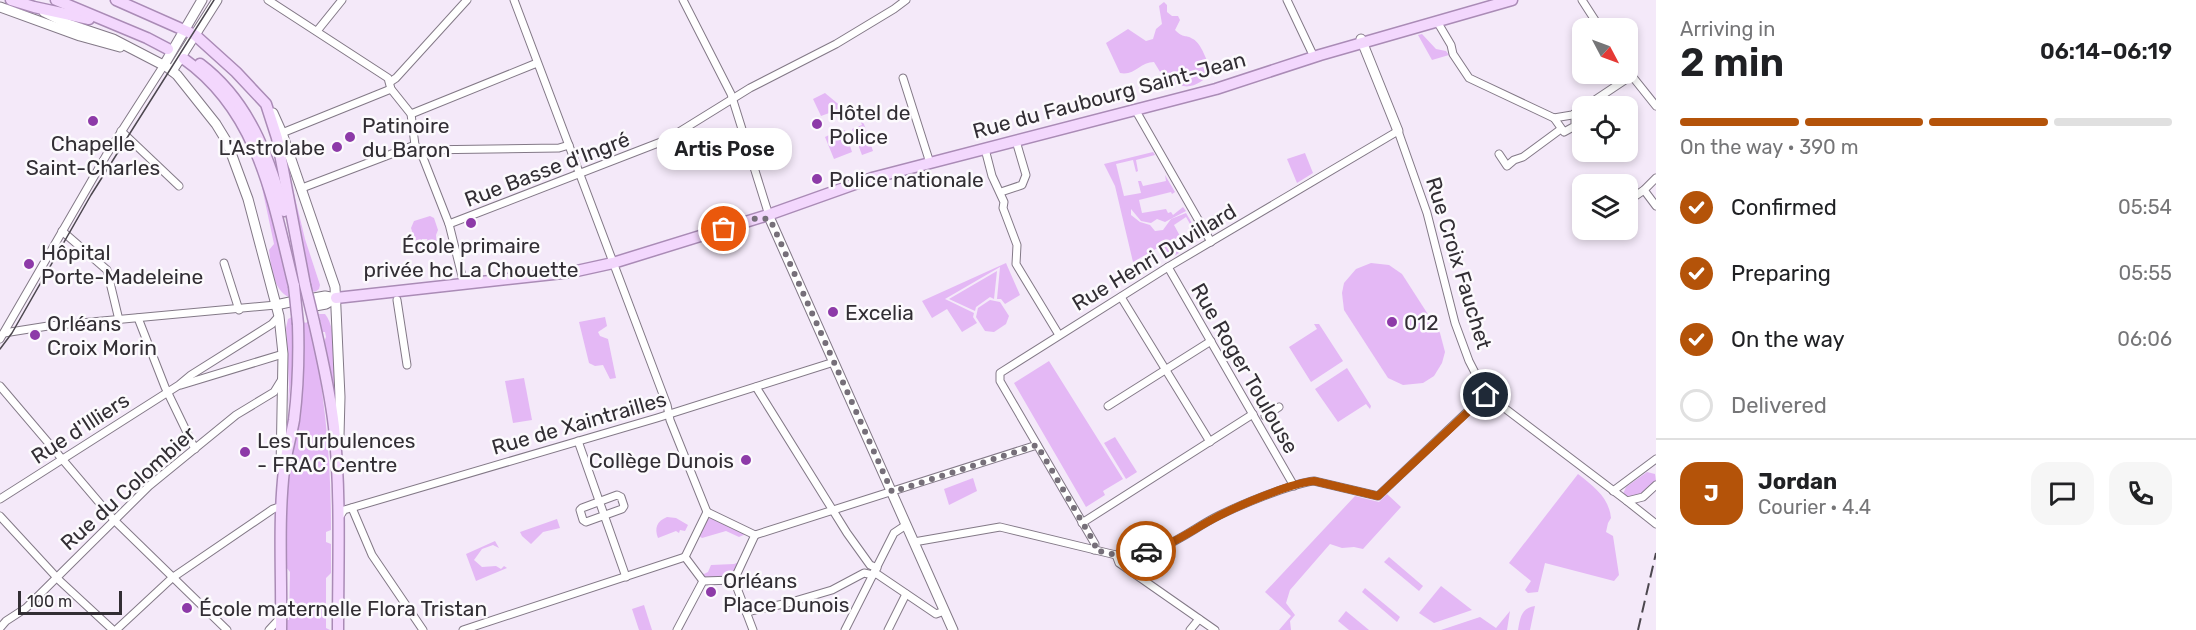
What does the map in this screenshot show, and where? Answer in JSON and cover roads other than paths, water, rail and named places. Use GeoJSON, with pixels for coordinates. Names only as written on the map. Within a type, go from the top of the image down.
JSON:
{"type":"FeatureCollection","features":[{"type":"Feature","properties":{"kind":"main road"},"geometry":{"type":"LineString","coordinates":[[11,0],[112,23]]}},
{"type":"Feature","properties":{"kind":"main road"},"geometry":{"type":"LineString","coordinates":[[56,0],[170,46],[150,32],[74,0]]}},
{"type":"Feature","properties":{"kind":"main road"},"geometry":{"type":"LineString","coordinates":[[106,0],[142,12]]}},
{"type":"Feature","properties":{"kind":"main road"},"geometry":{"type":"LineString","coordinates":[[116,0],[195,35],[236,72],[266,104],[282,134],[302,188],[335,287],[336,298],[340,397],[338,630]]}},
{"type":"Feature","properties":{"kind":"main road"},"geometry":{"type":"LineString","coordinates":[[164,65],[202,0]]}},
{"type":"Feature","properties":{"kind":"main road"},"geometry":{"type":"LineString","coordinates":[[172,71],[217,0]]}},
{"type":"Feature","properties":{"kind":"main road"},"geometry":{"type":"LineString","coordinates":[[1365,44],[1506,2]]}},
{"type":"Feature","properties":{"kind":"main road"},"geometry":{"type":"LineString","coordinates":[[1365,44],[1506,2]]}},
{"type":"Feature","properties":{"kind":"main road"},"geometry":{"type":"LineString","coordinates":[[34,7],[68,24],[112,39],[164,65],[172,71],[216,124],[227,142],[248,200],[279,316],[283,354],[281,630]]}},
{"type":"Feature","properties":{"kind":"main road"},"geometry":{"type":"LineString","coordinates":[[0,8],[80,36],[139,53]]}},
{"type":"Feature","properties":{"kind":"main road","name":"Rue du Faubourg Saint-Jean"},"geometry":{"type":"LineString","coordinates":[[771,213],[846,183],[864,181],[1136,111],[1216,89],[1314,57],[1365,44]]}},
{"type":"Feature","properties":{"kind":"main road","name":"Rue Croix Fauchet"},"geometry":{"type":"LineString","coordinates":[[1365,44],[1398,130]]}},
{"type":"Feature","properties":{"kind":"main road"},"geometry":{"type":"LineString","coordinates":[[298,255],[266,153],[251,121],[224,84],[186,57],[226,98],[255,146],[299,286],[314,322],[329,385],[334,427],[338,520]]}},
{"type":"Feature","properties":{"kind":"main road"},"geometry":{"type":"LineString","coordinates":[[266,104],[277,138],[298,255],[299,357],[294,421],[284,470],[282,506]]}},
{"type":"Feature","properties":{"kind":"main road","name":"Rue du Faubourg Saint-Jean"},"geometry":{"type":"LineString","coordinates":[[314,302],[325,296],[336,298],[572,272],[613,263],[849,188],[864,181]]}},
{"type":"Feature","properties":{"kind":"main road"},"geometry":{"type":"LineString","coordinates":[[771,213],[834,362],[953,630]]}},
{"type":"Feature","properties":{"kind":"main road"},"geometry":{"type":"LineString","coordinates":[[276,305],[291,306],[279,316]]}},
{"type":"Feature","properties":{"kind":"street"},"geometry":{"type":"LineString","coordinates":[[268,0],[385,76],[411,114],[417,147],[449,224],[464,284]]}},
{"type":"Feature","properties":{"kind":"street"},"geometry":{"type":"LineString","coordinates":[[317,31],[342,0]]}},
{"type":"Feature","properties":{"kind":"street"},"geometry":{"type":"LineString","coordinates":[[282,134],[391,85],[467,0]]}},
{"type":"Feature","properties":{"kind":"street"},"geometry":{"type":"LineString","coordinates":[[514,0],[670,413],[670,420],[707,512],[755,535],[1037,445],[1095,544],[1095,550]]}},
{"type":"Feature","properties":{"kind":"street"},"geometry":{"type":"LineString","coordinates":[[683,0],[732,100],[771,213]]}},
{"type":"Feature","properties":{"kind":"street","name":"Rue Basse d'Ingré"},"geometry":{"type":"LineString","coordinates":[[449,224],[666,140],[769,77],[844,39],[906,0]]}},
{"type":"Feature","properties":{"kind":"street"},"geometry":{"type":"LineString","coordinates":[[1287,0],[1314,57]]}},
{"type":"Feature","properties":{"kind":"street"},"geometry":{"type":"LineString","coordinates":[[1582,0],[1594,18]]}},
{"type":"Feature","properties":{"kind":"street"},"geometry":{"type":"LineString","coordinates":[[1438,23],[1451,45],[1453,54],[1469,78],[1554,118],[1564,132],[1572,128]]}},
{"type":"Feature","properties":{"kind":"street"},"geometry":{"type":"LineString","coordinates":[[411,114],[537,63]]}},
{"type":"Feature","properties":{"kind":"street"},"geometry":{"type":"LineString","coordinates":[[2,336],[121,131],[164,65]]}},
{"type":"Feature","properties":{"kind":"street"},"geometry":{"type":"LineString","coordinates":[[903,78],[930,163]]}},
{"type":"Feature","properties":{"kind":"street"},"geometry":{"type":"LineString","coordinates":[[1599,96],[1614,84]]}},
{"type":"Feature","properties":{"kind":"street"},"geometry":{"type":"LineString","coordinates":[[1638,84],[1656,106]]}},
{"type":"Feature","properties":{"kind":"street"},"geometry":{"type":"LineString","coordinates":[[1136,111],[1211,242]]}},
{"type":"Feature","properties":{"kind":"street"},"geometry":{"type":"LineString","coordinates":[[1554,118],[1572,114]]}},
{"type":"Feature","properties":{"kind":"street"},"geometry":{"type":"LineString","coordinates":[[1499,154],[1507,166],[1561,129]]}},
{"type":"Feature","properties":{"kind":"street","name":"Rue Henri Duvillard"},"geometry":{"type":"LineString","coordinates":[[1037,445],[1000,381],[999,376],[1002,371],[1168,267],[1398,130]]}},
{"type":"Feature","properties":{"kind":"street","name":"Rue Croix Fauchet"},"geometry":{"type":"LineString","coordinates":[[1398,130],[1427,213],[1455,323],[1469,361],[1486,394],[1656,524]]}},
{"type":"Feature","properties":{"kind":"street"},"geometry":{"type":"LineString","coordinates":[[121,131],[179,186]]}},
{"type":"Feature","properties":{"kind":"street"},"geometry":{"type":"LineString","coordinates":[[1001,192],[1022,185],[1026,175],[1017,141]]}},
{"type":"Feature","properties":{"kind":"street"},"geometry":{"type":"LineString","coordinates":[[302,188],[417,147],[559,148],[569,146]]}},
{"type":"Feature","properties":{"kind":"street"},"geometry":{"type":"LineString","coordinates":[[985,149],[992,176],[1001,192],[1003,208],[1017,245],[1016,264],[1059,335]]}},
{"type":"Feature","properties":{"kind":"street"},"geometry":{"type":"LineString","coordinates":[[1638,194],[1656,178]]}},
{"type":"Feature","properties":{"kind":"street"},"geometry":{"type":"LineString","coordinates":[[1644,190],[1656,206]]}},
{"type":"Feature","properties":{"kind":"street"},"geometry":{"type":"LineString","coordinates":[[62,231],[108,270],[119,320]]}},
{"type":"Feature","properties":{"kind":"street"},"geometry":{"type":"LineString","coordinates":[[224,263],[239,310]]}},
{"type":"Feature","properties":{"kind":"street","name":"Rue Roger Toulouse"},"geometry":{"type":"LineString","coordinates":[[1168,267],[1294,486]]}},
{"type":"Feature","properties":{"kind":"street"},"geometry":{"type":"LineString","coordinates":[[1121,297],[1210,442]]}},
{"type":"Feature","properties":{"kind":"street"},"geometry":{"type":"LineString","coordinates":[[397,299],[407,365]]}},
{"type":"Feature","properties":{"kind":"street"},"geometry":{"type":"LineString","coordinates":[[2,336],[48,326],[276,305]]}},
{"type":"Feature","properties":{"kind":"street","name":"Rue d'Illiers"},"geometry":{"type":"LineString","coordinates":[[0,499],[272,324],[279,316]]}},
{"type":"Feature","properties":{"kind":"street"},"geometry":{"type":"LineString","coordinates":[[138,318],[167,392],[195,449]]}},
{"type":"Feature","properties":{"kind":"street"},"geometry":{"type":"LineString","coordinates":[[1108,406],[1211,341]]}},
{"type":"Feature","properties":{"kind":"street","name":"Rue d'Illiers"},"geometry":{"type":"LineString","coordinates":[[179,385],[283,354]]}},
{"type":"Feature","properties":{"kind":"street","name":"Rue de Xaintrailles"},"geometry":{"type":"LineString","coordinates":[[338,520],[344,510],[834,362]]}},
{"type":"Feature","properties":{"kind":"street","name":"Rue du Colombier"},"geometry":{"type":"LineString","coordinates":[[0,628],[6,621],[26,608],[149,486],[236,415],[274,392],[282,379]]}},
{"type":"Feature","properties":{"kind":"street"},"geometry":{"type":"LineString","coordinates":[[0,386],[114,520],[227,630]]}},
{"type":"Feature","properties":{"kind":"street"},"geometry":{"type":"LineString","coordinates":[[756,387],[875,572],[936,614],[944,611]]}},
{"type":"Feature","properties":{"kind":"street"},"geometry":{"type":"LineString","coordinates":[[914,542],[1000,527],[1116,555],[1161,548],[1216,517],[1294,486],[1314,481],[1378,496],[1486,394]]}},
{"type":"Feature","properties":{"kind":"street"},"geometry":{"type":"LineString","coordinates":[[1265,416],[1279,407]]}},
{"type":"Feature","properties":{"kind":"street"},"geometry":{"type":"LineString","coordinates":[[1082,523],[1253,414]]}},
{"type":"Feature","properties":{"kind":"street"},"geometry":{"type":"LineString","coordinates":[[578,441],[626,577]]}},
{"type":"Feature","properties":{"kind":"street"},"geometry":{"type":"LineString","coordinates":[[1613,491],[1655,462]]}},
{"type":"Feature","properties":{"kind":"street"},"geometry":{"type":"LineString","coordinates":[[1627,501],[1643,497],[1656,485]]}},
{"type":"Feature","properties":{"kind":"street"},"geometry":{"type":"LineString","coordinates":[[617,495],[621,497],[624,506],[622,509],[604,516],[586,522],[580,510],[617,495]]}},
{"type":"Feature","properties":{"kind":"street"},"geometry":{"type":"LineString","coordinates":[[0,516],[56,577],[114,630],[172,578],[273,509],[282,506]]}},
{"type":"Feature","properties":{"kind":"street"},"geometry":{"type":"LineString","coordinates":[[352,508],[372,555],[423,630]]}},
{"type":"Feature","properties":{"kind":"street"},"geometry":{"type":"LineString","coordinates":[[463,630],[685,557],[707,512]]}},
{"type":"Feature","properties":{"kind":"street"},"geometry":{"type":"LineString","coordinates":[[845,630],[894,533],[906,525]]}},
{"type":"Feature","properties":{"kind":"street"},"geometry":{"type":"LineString","coordinates":[[753,630],[734,580],[755,535]]}},
{"type":"Feature","properties":{"kind":"street"},"geometry":{"type":"LineString","coordinates":[[1116,555],[1119,563],[1215,630]]}},
{"type":"Feature","properties":{"kind":"street"},"geometry":{"type":"LineString","coordinates":[[685,557],[703,581]]}},
{"type":"Feature","properties":{"kind":"street"},"geometry":{"type":"LineString","coordinates":[[746,612],[821,594],[864,573],[875,572]]}},
{"type":"Feature","properties":{"kind":"street"},"geometry":{"type":"LineString","coordinates":[[703,581],[734,580]]}},
{"type":"Feature","properties":{"kind":"street"},"geometry":{"type":"LineString","coordinates":[[677,630],[703,581]]}},
{"type":"Feature","properties":{"kind":"street"},"geometry":{"type":"LineString","coordinates":[[888,630],[906,594]]}},
{"type":"Feature","properties":{"kind":"street"},"geometry":{"type":"LineString","coordinates":[[269,630],[281,617]]}},
{"type":"Feature","properties":{"kind":"street"},"geometry":{"type":"LineString","coordinates":[[1190,630],[1199,619]]}},
{"type":"Feature","properties":{"kind":"tram line"},"geometry":{"type":"LineString","coordinates":[[0,349],[12,333],[91,195],[214,0]]}},
{"type":"Feature","properties":{"kind":"railway"},"geometry":{"type":"LineString","coordinates":[[1638,630],[1656,553]]}},
{"type":"Feature","properties":{"kind":"place","name":"Chapelle Saint-Charles"},"geometry":{"type":"Point","coordinates":[93,121]}},
{"type":"Feature","properties":{"kind":"place","name":"Hôtel de Police"},"geometry":{"type":"Point","coordinates":[817,124]}},
{"type":"Feature","properties":{"kind":"place","name":"Patinoire du Baron"},"geometry":{"type":"Point","coordinates":[350,137]}},
{"type":"Feature","properties":{"kind":"place","name":"L'Astrolabe"},"geometry":{"type":"Point","coordinates":[337,147]}},
{"type":"Feature","properties":{"kind":"place","name":"Police nationale"},"geometry":{"type":"Point","coordinates":[817,179]}},
{"type":"Feature","properties":{"kind":"place","name":"École primaire privée hc La Chouette"},"geometry":{"type":"Point","coordinates":[471,223]}},
{"type":"Feature","properties":{"kind":"place","name":"Artis Pose"},"geometry":{"type":"Point","coordinates":[724,229]}},
{"type":"Feature","properties":{"kind":"place","name":"Hôpital Porte-Madeleine"},"geometry":{"type":"Point","coordinates":[29,264]}},
{"type":"Feature","properties":{"kind":"place","name":"Excelia"},"geometry":{"type":"Point","coordinates":[833,312]}},
{"type":"Feature","properties":{"kind":"place","name":"012"},"geometry":{"type":"Point","coordinates":[1392,322]}},
{"type":"Feature","properties":{"kind":"place","name":"Orléans Croix Morin"},"geometry":{"type":"Point","coordinates":[35,335]}},
{"type":"Feature","properties":{"kind":"place","name":"Les Turbulences - FRAC Centre"},"geometry":{"type":"Point","coordinates":[245,452]}},
{"type":"Feature","properties":{"kind":"place","name":"Collège Dunois"},"geometry":{"type":"Point","coordinates":[746,460]}},
{"type":"Feature","properties":{"kind":"place","name":"Orléans Place Dunois"},"geometry":{"type":"Point","coordinates":[711,592]}},
{"type":"Feature","properties":{"kind":"place","name":"École maternelle Flora Tristan"},"geometry":{"type":"Point","coordinates":[187,608]}}]}
